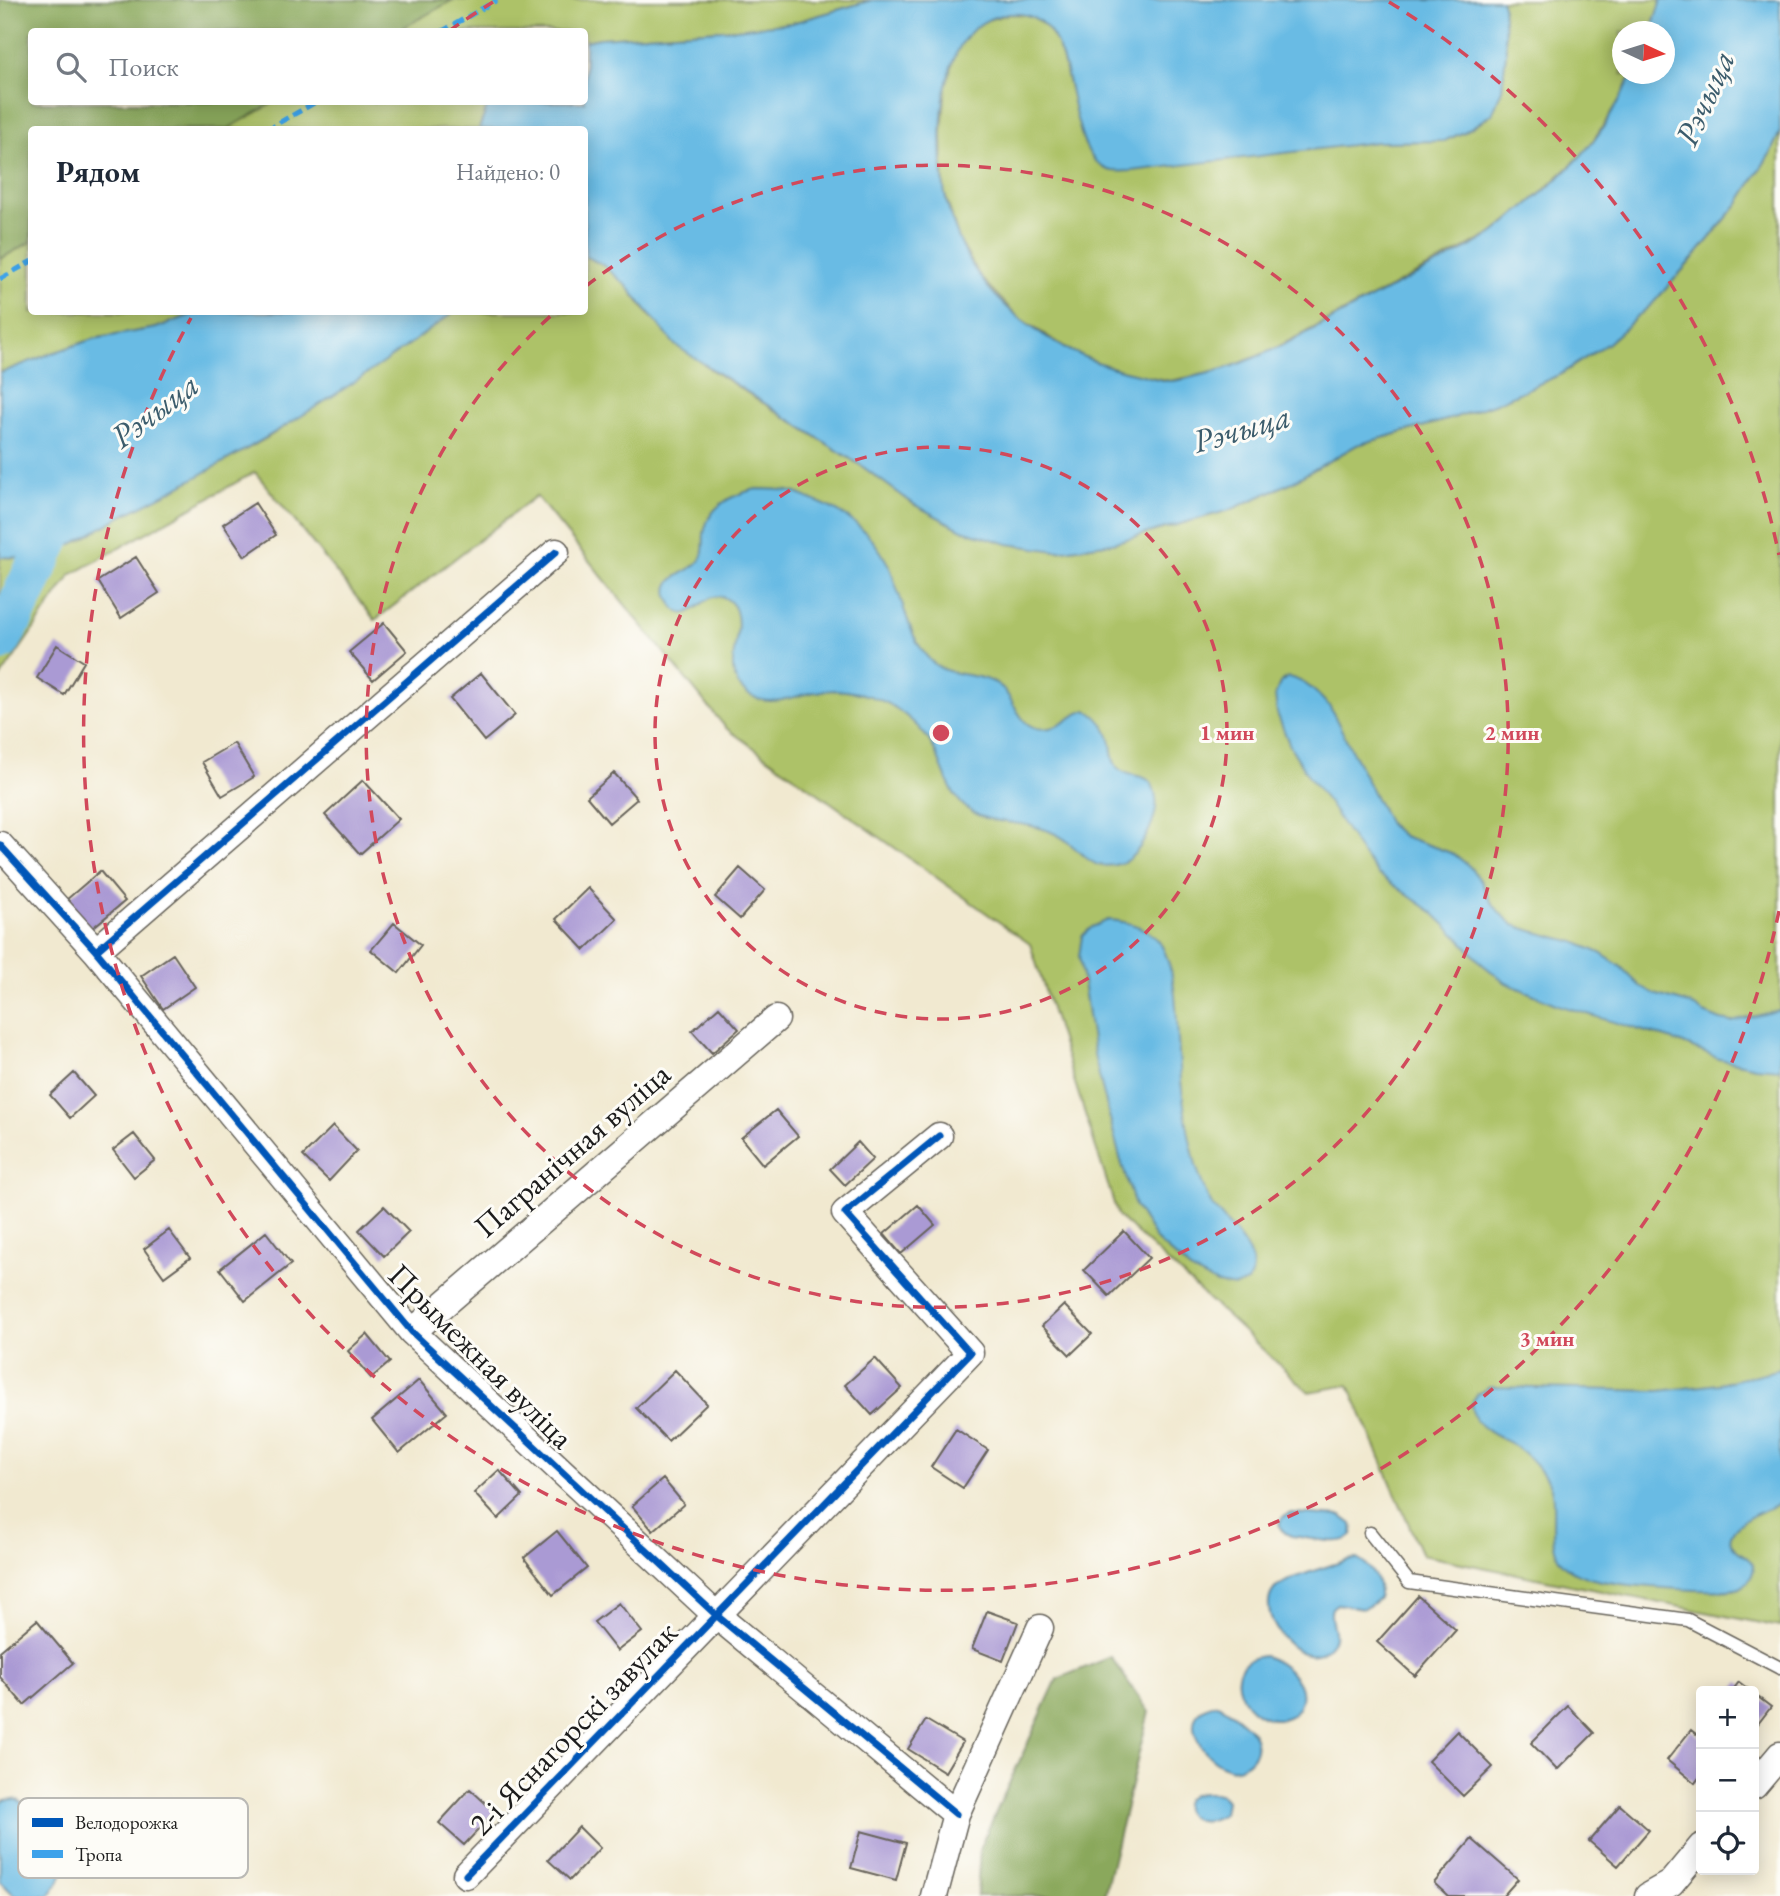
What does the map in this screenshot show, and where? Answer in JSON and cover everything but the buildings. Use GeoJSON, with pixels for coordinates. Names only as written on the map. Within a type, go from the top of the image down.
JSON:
{"type":"FeatureCollection","features":[{"type":"Feature","properties":{"kind":"street"},"geometry":{"type":"LineString","coordinates":[[96,951],[556,552]]}},
{"type":"Feature","properties":{"kind":"street","name":"Прымежная вуліца"},"geometry":{"type":"LineString","coordinates":[[0,845],[96,951],[412,1332],[716,1615],[956,1814]]}},
{"type":"Feature","properties":{"kind":"street","name":"Пагранічная вуліца"},"geometry":{"type":"LineString","coordinates":[[412,1332],[776,1019]]}},
{"type":"Feature","properties":{"kind":"street","name":"2-і Яснагорскі завулак"},"geometry":{"type":"LineString","coordinates":[[466,1875],[970,1353],[845,1213],[939,1136]]}},
{"type":"Feature","properties":{"kind":"street"},"geometry":{"type":"LineString","coordinates":[[934,1896],[956,1814],[1040,1628]]}},
{"type":"Feature","properties":{"kind":"street"},"geometry":{"type":"LineString","coordinates":[[1759,1780],[1780,1755]]}},
{"type":"Feature","properties":{"kind":"street"},"geometry":{"type":"LineString","coordinates":[[1648,1896],[1671,1883],[1696,1853]]}},
{"type":"Feature","properties":{"kind":"lane"},"geometry":{"type":"LineString","coordinates":[[1370,1533],[1409,1582],[1688,1620],[1780,1668]]}},
{"type":"Feature","properties":{"kind":"green space"},"geometry":{"type":"Polygon","coordinates":[[[0,0],[872,0],[792,23],[588,40],[588,28],[28,28],[28,105],[488,105],[480,126],[28,126],[28,315],[191,315],[156,328],[93,339],[0,373],[0,0]]]}},
{"type":"Feature","properties":{"kind":"green space"},"geometry":{"type":"Polygon","coordinates":[[[0,0],[453,0],[402,28],[28,28],[28,105],[270,105],[232,126],[28,126],[28,244],[0,259],[0,0]]]}},
{"type":"Feature","properties":{"kind":"green space"},"geometry":{"type":"Polygon","coordinates":[[[1501,0],[1661,0],[1654,21],[1612,21],[1612,84],[1628,84],[1586,151],[1539,195],[1492,234],[1270,351],[1221,371],[1170,381],[1121,371],[1076,354],[1019,318],[981,278],[959,240],[944,191],[942,133],[946,84],[957,48],[968,33],[983,21],[1009,14],[1031,15],[1048,28],[1060,49],[1085,145],[1444,141],[1492,114],[1502,89],[1506,52],[1501,0]]]}},
{"type":"Feature","properties":{"kind":"green space"},"geometry":{"type":"Polygon","coordinates":[[[1780,132],[1780,1627],[1422,1555],[1349,1385],[1309,1392],[1118,1216],[1030,944],[726,728],[536,496],[375,620],[255,472],[71,575],[0,678],[0,557],[24,558],[53,552],[83,539],[113,520],[267,438],[450,315],[588,315],[588,258],[603,265],[627,286],[648,314],[710,369],[863,467],[915,505],[1056,551],[1112,543],[1230,510],[1290,483],[1357,445],[1496,403],[1561,374],[1608,343],[1654,302],[1738,204],[1770,154],[1780,132]]]}},
{"type":"Feature","properties":{"kind":"green space"},"geometry":{"type":"Polygon","coordinates":[[[1111,1657],[1149,1712],[1104,1896],[977,1896],[980,1847],[1057,1679],[1111,1657]]]}},
{"type":"Feature","properties":{"kind":"water"},"geometry":{"type":"Polygon","coordinates":[[[872,0],[1501,0],[1506,52],[1502,89],[1492,114],[1464,132],[1444,141],[1377,142],[1132,171],[1112,171],[1094,160],[1083,140],[1062,56],[1051,33],[1034,18],[1009,14],[985,22],[967,37],[954,58],[946,83],[941,139],[946,201],[971,264],[988,288],[1009,309],[1057,343],[1111,367],[1166,381],[1220,370],[1268,352],[1450,258],[1497,230],[1577,160],[1598,135],[1628,84],[1675,84],[1675,21],[1654,21],[1661,0],[1780,0],[1780,132],[1770,154],[1738,204],[1654,302],[1608,343],[1561,374],[1496,403],[1357,445],[1290,483],[1230,510],[1112,543],[1056,551],[1008,544],[962,530],[915,505],[863,467],[675,345],[627,286],[603,265],[588,258],[588,126],[480,126],[488,105],[588,105],[588,40],[792,23],[872,0]]]}},
{"type":"Feature","properties":{"kind":"water"},"geometry":{"type":"Polygon","coordinates":[[[191,315],[450,315],[296,420],[82,539],[46,554],[0,557],[0,373],[93,339],[156,328],[191,315]]]}},
{"type":"Feature","properties":{"kind":"water"},"geometry":{"type":"Polygon","coordinates":[[[756,489],[784,490],[800,495],[837,511],[857,524],[874,542],[890,567],[915,638],[925,654],[938,667],[983,678],[1000,686],[1026,723],[1033,727],[1054,727],[1087,710],[1095,716],[1108,733],[1116,766],[1123,772],[1146,779],[1154,788],[1155,813],[1134,854],[1118,864],[1098,865],[1052,832],[991,819],[971,811],[953,791],[933,747],[922,731],[897,709],[879,699],[837,690],[765,701],[749,695],[739,686],[734,677],[733,666],[738,622],[733,605],[719,596],[692,611],[679,612],[668,596],[667,588],[675,577],[700,560],[706,524],[716,509],[730,498],[756,489]]]}},
{"type":"Feature","properties":{"kind":"water"},"geometry":{"type":"Polygon","coordinates":[[[1288,677],[1316,692],[1330,707],[1389,824],[1403,836],[1454,854],[1469,866],[1481,881],[1490,900],[1514,925],[1575,942],[1600,953],[1620,966],[1641,987],[1654,994],[1690,1004],[1721,1020],[1732,1022],[1780,1010],[1780,1069],[1719,1059],[1676,1041],[1558,1005],[1506,983],[1482,964],[1432,912],[1378,874],[1309,777],[1290,746],[1277,713],[1275,695],[1280,683],[1288,677]]]}},
{"type":"Feature","properties":{"kind":"water"},"geometry":{"type":"Polygon","coordinates":[[[1108,920],[1132,924],[1153,935],[1168,960],[1176,1000],[1184,1109],[1196,1165],[1212,1205],[1245,1246],[1252,1264],[1252,1273],[1247,1282],[1235,1287],[1217,1284],[1190,1270],[1157,1241],[1135,1206],[1095,1060],[1079,956],[1082,936],[1092,927],[1108,920]]]}},
{"type":"Feature","properties":{"kind":"water"},"geometry":{"type":"Polygon","coordinates":[[[1780,1369],[1780,1503],[1749,1518],[1734,1530],[1730,1538],[1731,1544],[1752,1563],[1754,1569],[1745,1585],[1730,1590],[1609,1582],[1587,1577],[1567,1567],[1556,1554],[1554,1546],[1553,1500],[1547,1480],[1522,1452],[1480,1425],[1471,1405],[1477,1394],[1490,1387],[1659,1391],[1719,1384],[1780,1369]]]}},
{"type":"Feature","properties":{"kind":"water"},"geometry":{"type":"Polygon","coordinates":[[[1292,1513],[1341,1516],[1352,1524],[1352,1535],[1342,1541],[1291,1536],[1282,1530],[1280,1520],[1292,1513]]]}},
{"type":"Feature","properties":{"kind":"water"},"geometry":{"type":"Polygon","coordinates":[[[1357,1559],[1374,1575],[1379,1598],[1362,1609],[1337,1604],[1331,1613],[1334,1635],[1331,1644],[1321,1653],[1309,1654],[1297,1650],[1276,1629],[1269,1602],[1273,1591],[1296,1578],[1357,1559]]]}},
{"type":"Feature","properties":{"kind":"water"},"geometry":{"type":"Polygon","coordinates":[[[1264,1656],[1285,1668],[1300,1687],[1299,1706],[1285,1718],[1270,1718],[1257,1713],[1247,1704],[1240,1692],[1240,1669],[1249,1660],[1264,1656]]]}},
{"type":"Feature","properties":{"kind":"water"},"geometry":{"type":"Polygon","coordinates":[[[1218,1704],[1242,1721],[1254,1736],[1255,1752],[1247,1763],[1237,1768],[1229,1768],[1208,1755],[1195,1734],[1197,1715],[1205,1708],[1218,1704]]]}},
{"type":"Feature","properties":{"kind":"water"},"geometry":{"type":"Polygon","coordinates":[[[1220,1794],[1226,1801],[1224,1813],[1214,1819],[1197,1820],[1185,1812],[1185,1801],[1191,1796],[1220,1794]]]}},
{"type":"Feature","properties":{"kind":"water"},"geometry":{"type":"Polygon","coordinates":[[[5,1800],[18,1801],[18,1878],[61,1878],[49,1896],[15,1896],[0,1881],[0,1803],[5,1800]]]}},
{"type":"Feature","properties":{"kind":"waterway","name":"Рэчыца"},"geometry":{"type":"LineString","coordinates":[[0,640],[67,502]]}},
{"type":"Feature","properties":{"kind":"marked path"},"geometry":{"type":"LineString","coordinates":[[448,28],[497,0]]}},
{"type":"Feature","properties":{"kind":"marked path"},"geometry":{"type":"LineString","coordinates":[[273,126],[311,105]]}},
{"type":"Feature","properties":{"kind":"marked path"},"geometry":{"type":"LineString","coordinates":[[0,279],[28,263]]}},
{"type":"Feature","properties":{"kind":"cycle path"},"geometry":{"type":"LineString","coordinates":[[96,951],[556,552]]}},
{"type":"Feature","properties":{"kind":"cycle path"},"geometry":{"type":"LineString","coordinates":[[0,845],[96,951],[412,1332],[716,1615],[956,1814]]}},
{"type":"Feature","properties":{"kind":"cycle path"},"geometry":{"type":"LineString","coordinates":[[466,1875],[970,1353],[845,1213],[939,1136]]}}]}
